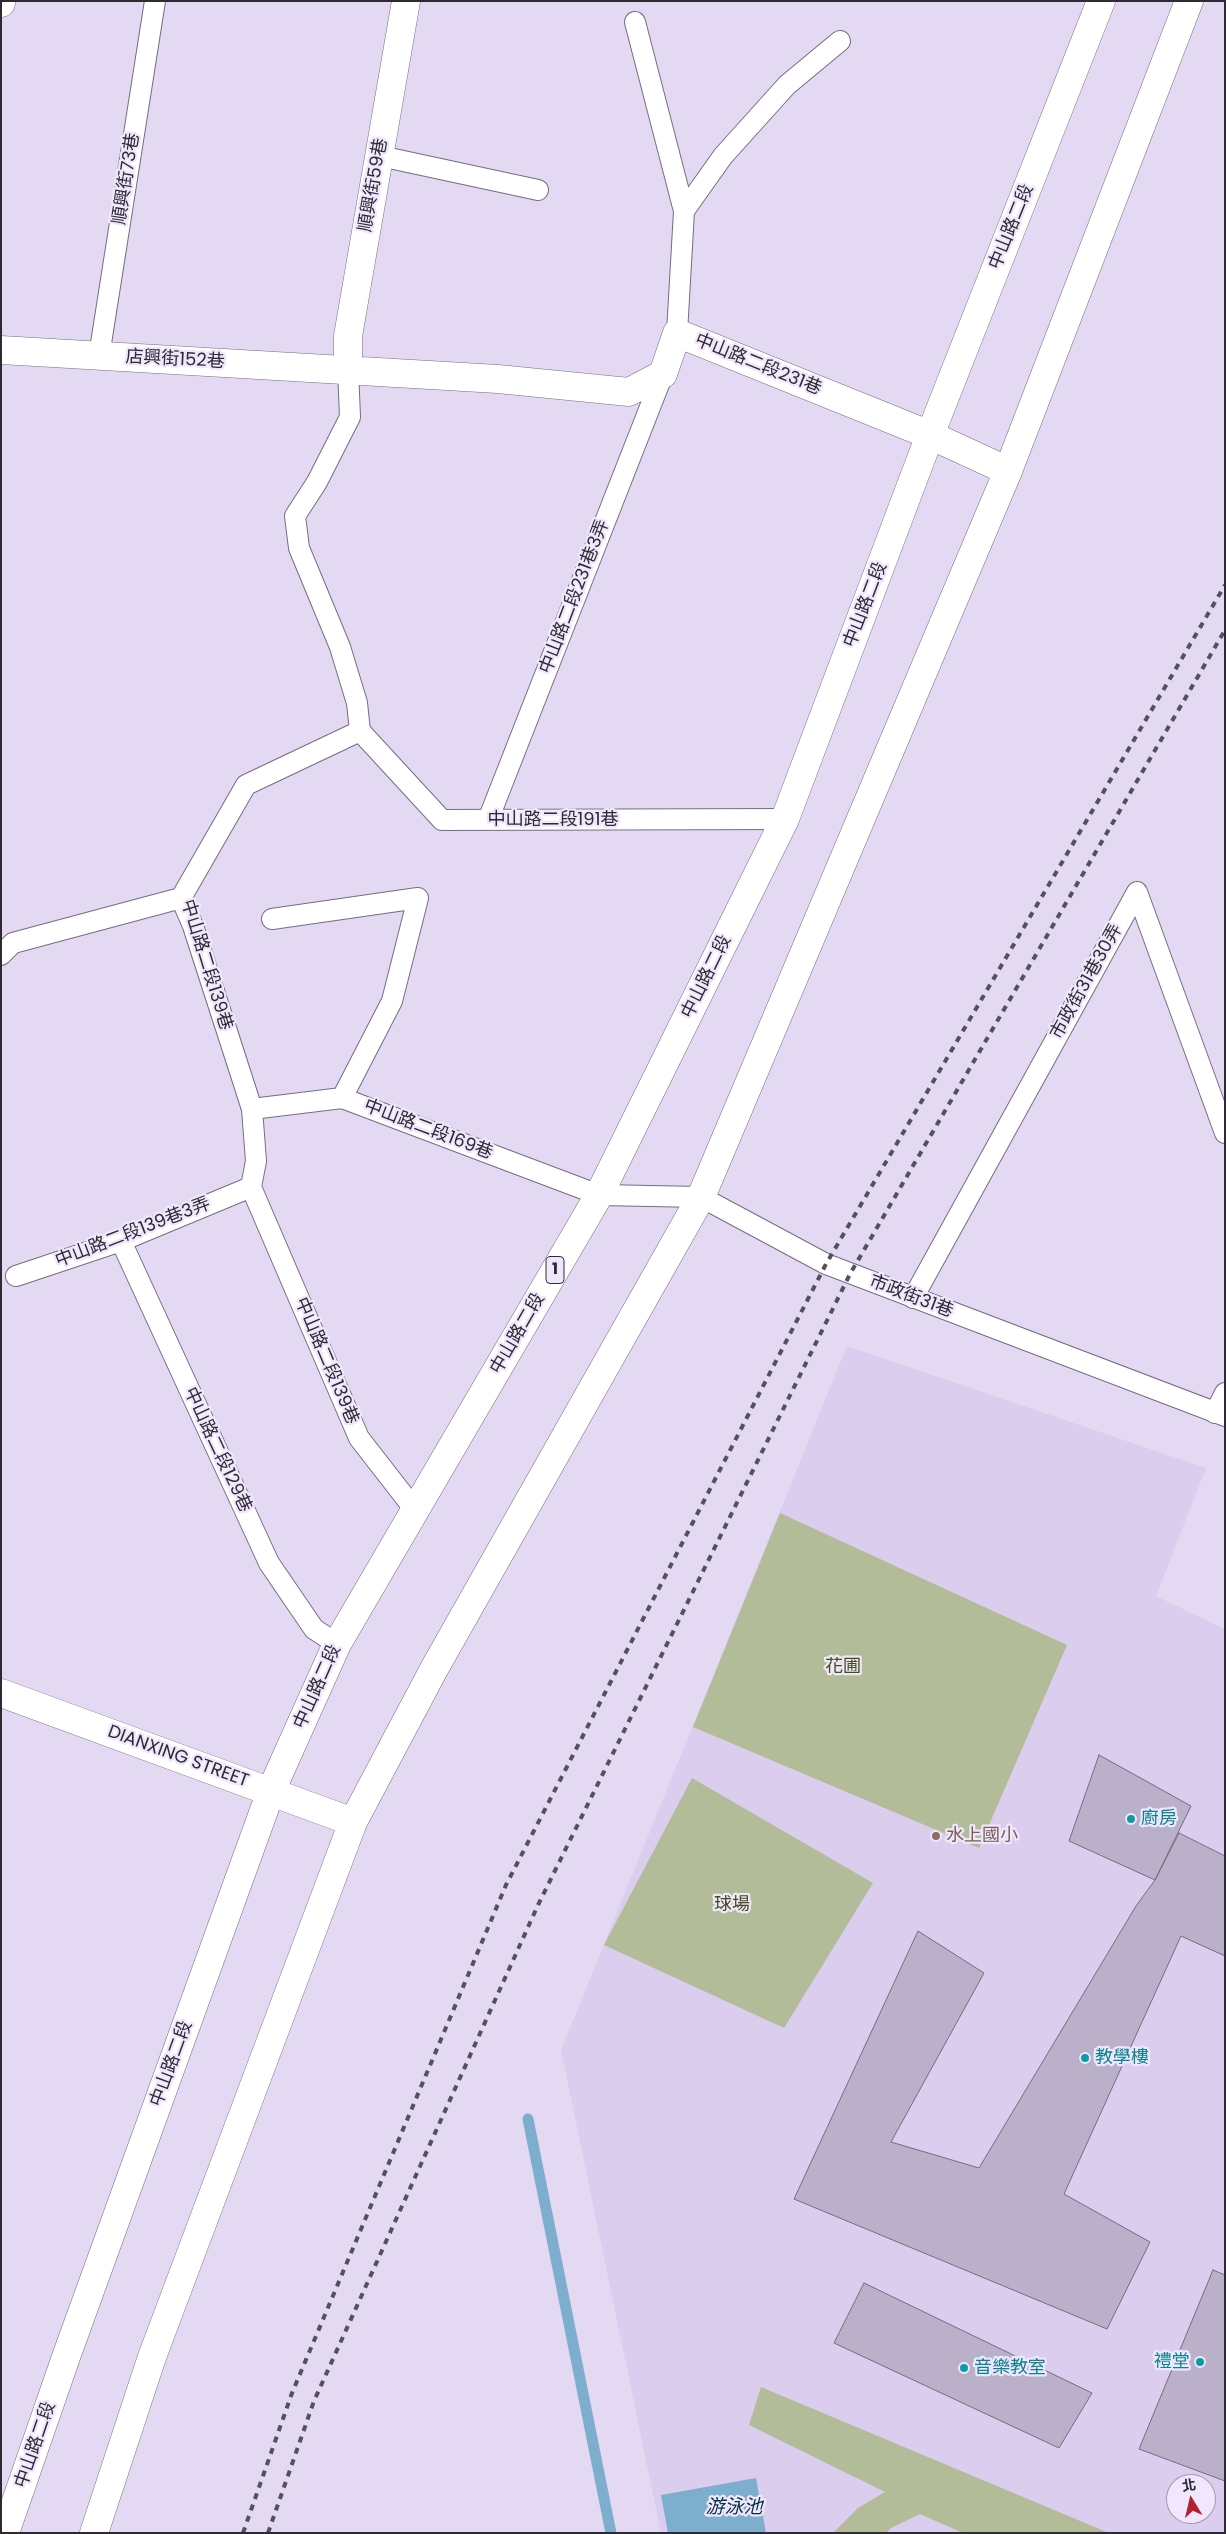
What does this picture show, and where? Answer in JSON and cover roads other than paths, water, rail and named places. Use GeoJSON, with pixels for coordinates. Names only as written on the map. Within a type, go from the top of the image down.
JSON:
{"type":"FeatureCollection","features":[{"type":"Feature","properties":{"kind":"main road","name":"順興街59巷"},"geometry":{"type":"LineString","coordinates":[[348,369],[348,336],[406,1]]}},
{"type":"Feature","properties":{"kind":"main road","name":"中山路二段"},"geometry":{"type":"LineString","coordinates":[[5,2533],[66,2357],[271,1791],[336,1644],[599,1195],[785,819],[930,435],[1100,1]]}},
{"type":"Feature","properties":{"kind":"main road"},"geometry":{"type":"LineString","coordinates":[[94,2533],[152,2357],[354,1822],[439,1660],[701,1196],[1008,471],[1189,1]]}},
{"type":"Feature","properties":{"kind":"main road","name":"中山路二段231巷"},"geometry":{"type":"LineString","coordinates":[[662,374],[678,332],[930,435],[1008,471]]}},
{"type":"Feature","properties":{"kind":"main road","name":"店興街152巷"},"geometry":{"type":"LineString","coordinates":[[1,350],[348,369]]}},
{"type":"Feature","properties":{"kind":"main road"},"geometry":{"type":"LineString","coordinates":[[348,369],[498,379],[629,392],[662,374]]}},
{"type":"Feature","properties":{"kind":"main road","name":"DIANXING STREET"},"geometry":{"type":"LineString","coordinates":[[1,1693],[354,1822]]}},
{"type":"Feature","properties":{"kind":"lane","name":"順興街73巷"},"geometry":{"type":"LineString","coordinates":[[99,356],[155,1]]}},
{"type":"Feature","properties":{"kind":"lane"},"geometry":{"type":"LineString","coordinates":[[635,22],[684,211],[678,332]]}},
{"type":"Feature","properties":{"kind":"lane"},"geometry":{"type":"LineString","coordinates":[[684,211],[723,156],[787,85],[840,41]]}},
{"type":"Feature","properties":{"kind":"lane"},"geometry":{"type":"LineString","coordinates":[[380,156],[538,190]]}},
{"type":"Feature","properties":{"kind":"lane"},"geometry":{"type":"LineString","coordinates":[[348,369],[350,417],[317,482],[295,516],[299,548],[340,647],[357,703],[360,731]]}},
{"type":"Feature","properties":{"kind":"lane","name":"中山路二段231巷3弄"},"geometry":{"type":"LineString","coordinates":[[488,820],[662,374]]}},
{"type":"Feature","properties":{"kind":"lane","name":"中山路二段191巷"},"geometry":{"type":"LineString","coordinates":[[360,731],[442,820],[785,819]]}},
{"type":"Feature","properties":{"kind":"lane","name":"中山路二段139巷"},"geometry":{"type":"LineString","coordinates":[[360,731],[246,785],[181,898],[193,926],[252,1109],[256,1161],[250,1187],[359,1438],[415,1510]]}},
{"type":"Feature","properties":{"kind":"lane","name":"市政街31巷30弄"},"geometry":{"type":"LineString","coordinates":[[913,1298],[1137,892],[1225,1133]]}},
{"type":"Feature","properties":{"kind":"lane"},"geometry":{"type":"LineString","coordinates":[[5,943],[181,898]]}},
{"type":"Feature","properties":{"kind":"lane"},"geometry":{"type":"LineString","coordinates":[[272,919],[418,898],[392,1001],[342,1098]]}},
{"type":"Feature","properties":{"kind":"lane","name":"中山路二段169巷"},"geometry":{"type":"LineString","coordinates":[[252,1109],[342,1098],[599,1195]]}},
{"type":"Feature","properties":{"kind":"lane","name":"中山路二段139巷3弄"},"geometry":{"type":"LineString","coordinates":[[16,1276],[121,1241],[250,1187]]}},
{"type":"Feature","properties":{"kind":"lane","name":"市政街31巷"},"geometry":{"type":"LineString","coordinates":[[599,1195],[701,1196],[826,1264],[1220,1414]]}},
{"type":"Feature","properties":{"kind":"lane","name":"中山路二段129巷"},"geometry":{"type":"LineString","coordinates":[[121,1241],[269,1562],[314,1629],[336,1644]]}},
{"type":"Feature","properties":{"kind":"lane"},"geometry":{"type":"LineString","coordinates":[[1220,1414],[1225,1393]]}},
{"type":"Feature","properties":{"kind":"water","name":"游泳池"},"geometry":{"type":"Polygon","coordinates":[[[756,2478],[766,2533],[668,2533],[661,2495],[756,2478]]]}},
{"type":"Feature","properties":{"kind":"waterway"},"geometry":{"type":"LineString","coordinates":[[528,2119],[611,2533]]}},
{"type":"Feature","properties":{"kind":"railway"},"geometry":{"type":"LineString","coordinates":[[243,2533],[292,2393],[506,1885],[826,1264],[1225,585]]}},
{"type":"Feature","properties":{"kind":"railway"},"geometry":{"type":"LineString","coordinates":[[268,2533],[314,2401],[538,1905],[850,1274],[1225,630]]}},
{"type":"Feature","properties":{"kind":"place","name":"廚房"},"geometry":{"type":"Point","coordinates":[1131,1819]}},
{"type":"Feature","properties":{"kind":"place","name":"水上國小"},"geometry":{"type":"Point","coordinates":[936,1836]}},
{"type":"Feature","properties":{"kind":"place","name":"教學樓"},"geometry":{"type":"Point","coordinates":[1085,2058]}},
{"type":"Feature","properties":{"kind":"place","name":"禮堂"},"geometry":{"type":"Point","coordinates":[1200,2362]}},
{"type":"Feature","properties":{"kind":"place","name":"音樂教室"},"geometry":{"type":"Point","coordinates":[964,2368]}},
{"type":"Feature","properties":{"kind":"park label","name":"花圃"},"geometry":{"type":"Point","coordinates":[843,1667]}},
{"type":"Feature","properties":{"kind":"park label","name":"球場"},"geometry":{"type":"Point","coordinates":[732,1905]}}]}
